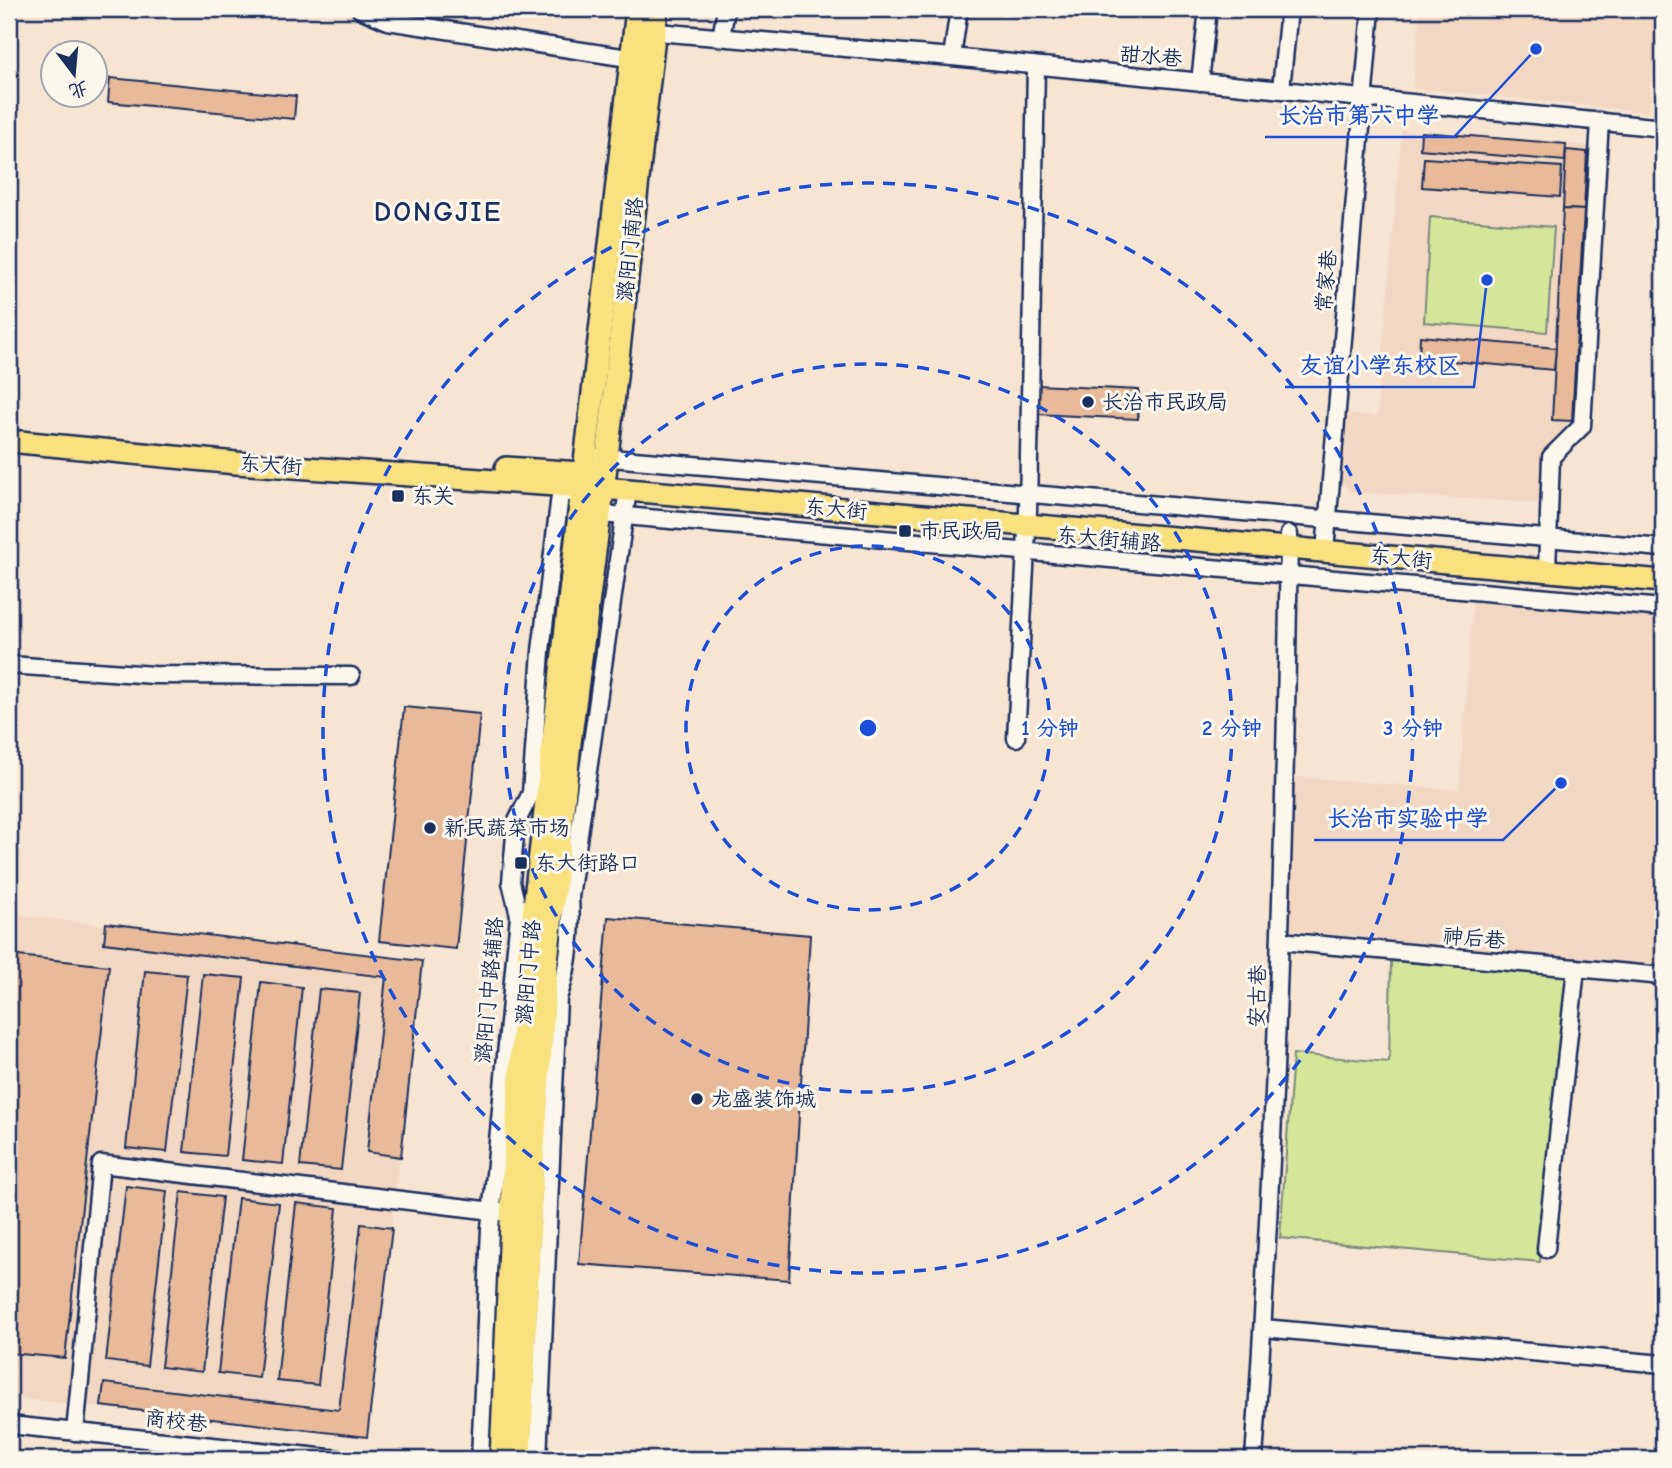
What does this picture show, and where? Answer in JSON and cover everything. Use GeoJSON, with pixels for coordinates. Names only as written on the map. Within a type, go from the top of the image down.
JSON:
{"type":"FeatureCollection","features":[{"type":"Feature","properties":{"kind":"main road","name":"潞阳门南路"},"geometry":{"type":"LineString","coordinates":[[606,474],[644,31],[637,9]]}},
{"type":"Feature","properties":{"kind":"main road","name":"潞阳门南路"},"geometry":{"type":"LineString","coordinates":[[644,31],[657,9]]}},
{"type":"Feature","properties":{"kind":"main road","name":"潞阳门南路"},"geometry":{"type":"LineString","coordinates":[[575,479],[641,60]]}},
{"type":"Feature","properties":{"kind":"main road","name":"东大街"},"geometry":{"type":"LineString","coordinates":[[9,427],[575,479]]}},
{"type":"Feature","properties":{"kind":"main road","name":"东大街"},"geometry":{"type":"LineString","coordinates":[[9,441],[236,463],[575,479],[606,474],[1027,510],[1289,541],[1326,536],[1663,567]]}},
{"type":"Feature","properties":{"kind":"main road","name":"东大街"},"geometry":{"type":"LineString","coordinates":[[606,474],[628,490],[1027,510]]}},
{"type":"Feature","properties":{"kind":"main road","name":"潞阳门中路"},"geometry":{"type":"LineString","coordinates":[[520,1459],[511,1214],[547,961],[569,743],[606,474]]}},
{"type":"Feature","properties":{"kind":"main road","name":"潞阳门中路"},"geometry":{"type":"LineString","coordinates":[[501,1459],[511,1214],[528,959],[575,479]]}},
{"type":"Feature","properties":{"kind":"main road","name":"东大街"},"geometry":{"type":"LineString","coordinates":[[1548,555],[1663,581]]}},
{"type":"Feature","properties":{"kind":"street"},"geometry":{"type":"LineString","coordinates":[[360,9],[388,21],[402,16],[419,26],[641,60]]}},
{"type":"Feature","properties":{"kind":"street"},"geometry":{"type":"LineString","coordinates":[[419,26],[421,9]]}},
{"type":"Feature","properties":{"kind":"street"},"geometry":{"type":"LineString","coordinates":[[722,38],[726,9]]}},
{"type":"Feature","properties":{"kind":"street"},"geometry":{"type":"LineString","coordinates":[[952,57],[958,9]]}},
{"type":"Feature","properties":{"kind":"street"},"geometry":{"type":"LineString","coordinates":[[1200,82],[1208,9]]}},
{"type":"Feature","properties":{"kind":"street"},"geometry":{"type":"LineString","coordinates":[[1281,89],[1289,9]]}},
{"type":"Feature","properties":{"kind":"street","name":"常家巷"},"geometry":{"type":"LineString","coordinates":[[1326,536],[1371,9]]}},
{"type":"Feature","properties":{"kind":"street","name":"甜水巷"},"geometry":{"type":"LineString","coordinates":[[644,31],[952,57],[1663,128]]}},
{"type":"Feature","properties":{"kind":"street"},"geometry":{"type":"LineString","coordinates":[[1016,738],[1027,510],[1036,66]]}},
{"type":"Feature","properties":{"kind":"street"},"geometry":{"type":"LineString","coordinates":[[1548,555],[1551,457],[1582,426],[1600,121]]}},
{"type":"Feature","properties":{"kind":"street"},"geometry":{"type":"LineString","coordinates":[[600,514],[575,479],[606,474]]}},
{"type":"Feature","properties":{"kind":"street"},"geometry":{"type":"LineString","coordinates":[[538,1459],[558,998],[568,971],[570,897],[628,490]]}},
{"type":"Feature","properties":{"kind":"street","name":"东大街辅路"},"geometry":{"type":"LineString","coordinates":[[1027,510],[1548,555],[1663,548]]}},
{"type":"Feature","properties":{"kind":"street","name":"东大街辅路"},"geometry":{"type":"LineString","coordinates":[[600,514],[1663,608]]}},
{"type":"Feature","properties":{"kind":"street","name":"安古巷"},"geometry":{"type":"LineString","coordinates":[[1254,1459],[1263,1328],[1280,941],[1289,541]]}},
{"type":"Feature","properties":{"kind":"street"},"geometry":{"type":"LineString","coordinates":[[9,665],[154,675],[351,676]]}},
{"type":"Feature","properties":{"kind":"street","name":"神后巷"},"geometry":{"type":"LineString","coordinates":[[1280,941],[1663,976]]}},
{"type":"Feature","properties":{"kind":"street"},"geometry":{"type":"LineString","coordinates":[[1546,1249],[1576,968]]}},
{"type":"Feature","properties":{"kind":"street"},"geometry":{"type":"LineString","coordinates":[[75,1432],[101,1164],[511,1214],[480,1459]]}},
{"type":"Feature","properties":{"kind":"street"},"geometry":{"type":"LineString","coordinates":[[1263,1328],[1663,1364]]}},
{"type":"Feature","properties":{"kind":"street","name":"商校巷"},"geometry":{"type":"LineString","coordinates":[[9,1425],[339,1459]]}},
{"type":"Feature","properties":{"kind":"shaded area"},"geometry":{"type":"Polygon","coordinates":[[[1420,9],[1663,9],[1659,10],[1648,112],[1413,88],[1420,9]]]}},
{"type":"Feature","properties":{"kind":"shaded area"},"geometry":{"type":"Polygon","coordinates":[[[1402,130],[1593,146],[1576,424],[1547,455],[1538,503],[1350,492],[1339,479],[1343,414],[1377,416],[1402,130]]]}},
{"type":"Feature","properties":{"kind":"shaded area"},"geometry":{"type":"Polygon","coordinates":[[[1473,602],[1663,618],[1663,967],[1289,930],[1289,776],[1459,790],[1473,602]]]}},
{"type":"Feature","properties":{"kind":"shaded area"},"geometry":{"type":"Polygon","coordinates":[[[9,914],[422,961],[367,1437],[9,1397],[9,914]]]}},
{"type":"Feature","properties":{"kind":"green space"},"geometry":{"type":"Polygon","coordinates":[[[1430,217],[1554,227],[1547,332],[1424,322],[1430,217]]]}},
{"type":"Feature","properties":{"kind":"green space"},"geometry":{"type":"Polygon","coordinates":[[[1391,961],[1569,976],[1540,1262],[1280,1238],[1293,1054],[1389,1062],[1391,961]]]}},
{"type":"Feature","properties":{"kind":"building"},"geometry":{"type":"Polygon","coordinates":[[[504,9],[565,9],[564,16],[504,9]]]}},
{"type":"Feature","properties":{"kind":"building"},"geometry":{"type":"Polygon","coordinates":[[[531,9],[565,9],[564,16],[530,12],[531,9]]]}},
{"type":"Feature","properties":{"kind":"building"},"geometry":{"type":"Polygon","coordinates":[[[110,78],[296,96],[294,119],[108,102],[110,78]]]}},
{"type":"Feature","properties":{"kind":"building"},"geometry":{"type":"Polygon","coordinates":[[[1421,132],[1566,144],[1565,161],[1420,149],[1421,132]]]}},
{"type":"Feature","properties":{"kind":"building"},"geometry":{"type":"Polygon","coordinates":[[[1566,150],[1587,152],[1584,210],[1563,209],[1566,150]]]}},
{"type":"Feature","properties":{"kind":"building"},"geometry":{"type":"Polygon","coordinates":[[[1424,158],[1562,167],[1560,197],[1422,187],[1424,158]]]}},
{"type":"Feature","properties":{"kind":"building"},"geometry":{"type":"Polygon","coordinates":[[[1563,209],[1584,210],[1572,421],[1552,420],[1563,209]]]}},
{"type":"Feature","properties":{"kind":"building"},"geometry":{"type":"Polygon","coordinates":[[[1420,336],[1556,348],[1554,370],[1419,358],[1420,336]]]}},
{"type":"Feature","properties":{"kind":"building","name":"长治市民政局"},"geometry":{"type":"Polygon","coordinates":[[[1037,385],[1139,390],[1138,419],[1036,414],[1037,385]]]}},
{"type":"Feature","properties":{"kind":"building","name":"新民蔬菜市场"},"geometry":{"type":"Polygon","coordinates":[[[404,707],[480,714],[456,949],[379,941],[404,707]]]}},
{"type":"Feature","properties":{"kind":"building","name":"龙盛装饰城"},"geometry":{"type":"Polygon","coordinates":[[[608,917],[810,935],[789,1280],[579,1264],[608,917]]]}},
{"type":"Feature","properties":{"kind":"building"},"geometry":{"type":"Polygon","coordinates":[[[106,923],[422,961],[401,1157],[367,1152],[386,977],[104,943],[106,923]]]}},
{"type":"Feature","properties":{"kind":"building"},"geometry":{"type":"Polygon","coordinates":[[[9,955],[109,966],[65,1358],[9,1353],[9,955]]]}},
{"type":"Feature","properties":{"kind":"building"},"geometry":{"type":"Polygon","coordinates":[[[145,971],[187,975],[167,1152],[126,1148],[145,971]]]}},
{"type":"Feature","properties":{"kind":"building"},"geometry":{"type":"Polygon","coordinates":[[[203,974],[244,978],[225,1156],[184,1152],[203,974]]]}},
{"type":"Feature","properties":{"kind":"building"},"geometry":{"type":"Polygon","coordinates":[[[261,982],[302,987],[283,1164],[242,1160],[261,982]]]}},
{"type":"Feature","properties":{"kind":"building"},"geometry":{"type":"Polygon","coordinates":[[[319,989],[360,993],[341,1170],[300,1166],[319,989]]]}},
{"type":"Feature","properties":{"kind":"building"},"geometry":{"type":"Polygon","coordinates":[[[126,1186],[167,1191],[147,1366],[106,1361],[126,1186]]]}},
{"type":"Feature","properties":{"kind":"building"},"geometry":{"type":"Polygon","coordinates":[[[181,1192],[222,1197],[202,1372],[161,1367],[181,1192]]]}},
{"type":"Feature","properties":{"kind":"building"},"geometry":{"type":"Polygon","coordinates":[[[238,1198],[279,1203],[259,1378],[218,1373],[238,1198]]]}},
{"type":"Feature","properties":{"kind":"building"},"geometry":{"type":"Polygon","coordinates":[[[296,1203],[337,1208],[318,1385],[277,1381],[296,1203]]]}},
{"type":"Feature","properties":{"kind":"building"},"geometry":{"type":"Polygon","coordinates":[[[361,1224],[392,1228],[367,1437],[101,1406],[104,1383],[339,1410],[361,1224]]]}},
{"type":"Feature","properties":{"kind":"place","name":"长治市第六中学"},"geometry":{"type":"Point","coordinates":[1536,49]}},
{"type":"Feature","properties":{"kind":"place","name":"友谊小学东校区"},"geometry":{"type":"Point","coordinates":[1487,280]}},
{"type":"Feature","properties":{"kind":"place","name":"长治市民政局"},"geometry":{"type":"Point","coordinates":[1088,402]}},
{"type":"Feature","properties":{"kind":"place","name":"东关"},"geometry":{"type":"Point","coordinates":[398,496]}},
{"type":"Feature","properties":{"kind":"place","name":"市民政局"},"geometry":{"type":"Point","coordinates":[905,531]}},
{"type":"Feature","properties":{"kind":"place","name":"长治市实验中学"},"geometry":{"type":"Point","coordinates":[1561,783]}},
{"type":"Feature","properties":{"kind":"place","name":"新民蔬菜市场"},"geometry":{"type":"Point","coordinates":[430,828]}},
{"type":"Feature","properties":{"kind":"place","name":"东大街路口"},"geometry":{"type":"Point","coordinates":[521,863]}},
{"type":"Feature","properties":{"kind":"place","name":"龙盛装饰城"},"geometry":{"type":"Point","coordinates":[697,1099]}},
{"type":"Feature","properties":{"kind":"district","name":"DONGJIE"},"geometry":{"type":"Point","coordinates":[438,212]}}]}
